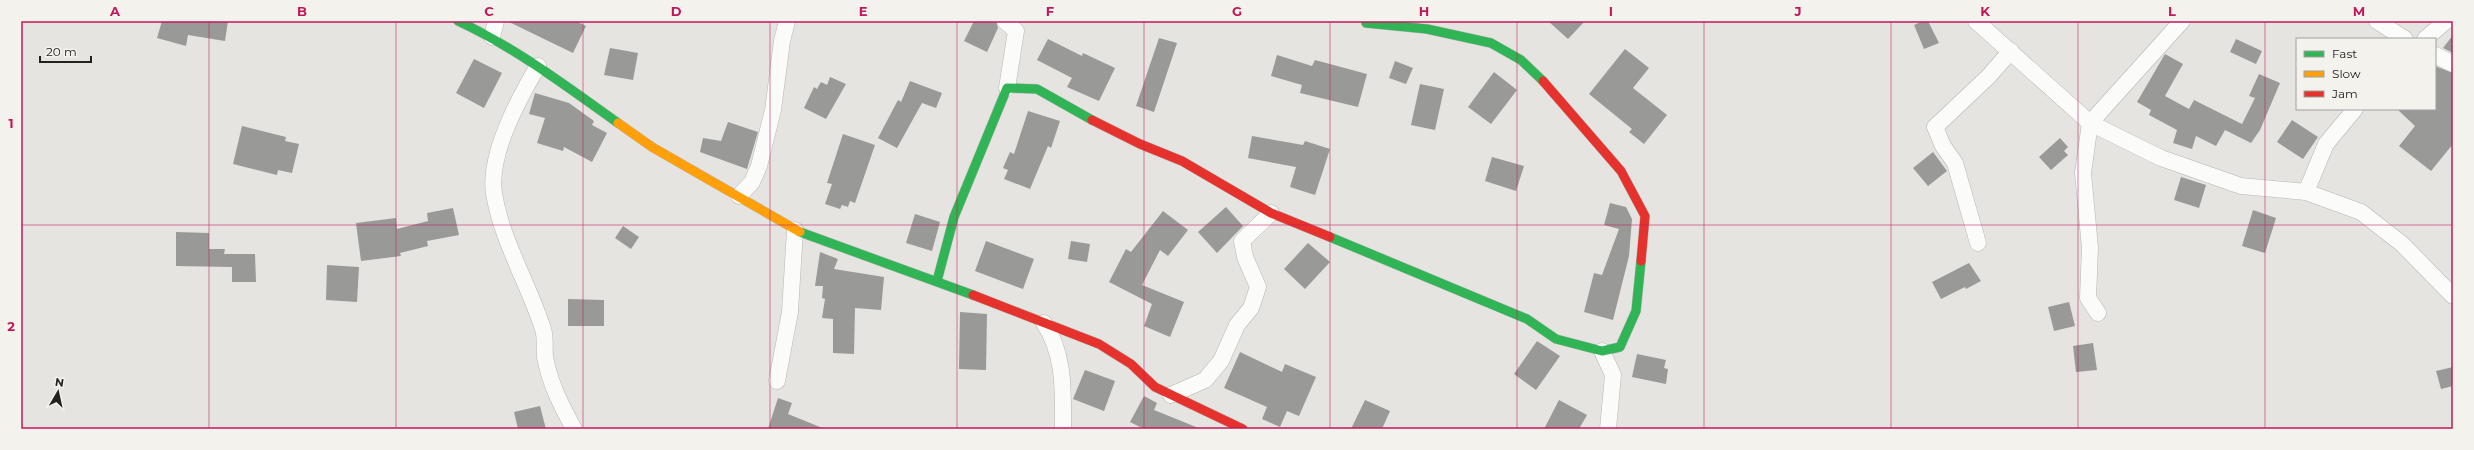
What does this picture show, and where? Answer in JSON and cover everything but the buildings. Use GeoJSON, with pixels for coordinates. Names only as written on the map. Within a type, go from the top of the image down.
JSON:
{"type":"FeatureCollection","features":[{"type":"Feature","properties":{"kind":"street"},"geometry":{"type":"LineString","coordinates":[[458,21],[492,37],[538,66],[652,147],[739,196],[794,230],[937,281],[1099,344],[1131,364],[1155,386],[1243,429]]}},
{"type":"Feature","properties":{"kind":"street"},"geometry":{"type":"LineString","coordinates":[[492,37],[496,21]]}},
{"type":"Feature","properties":{"kind":"street"},"geometry":{"type":"LineString","coordinates":[[739,196],[752,182],[759,166],[773,110],[782,41],[787,21]]}},
{"type":"Feature","properties":{"kind":"street"},"geometry":{"type":"LineString","coordinates":[[937,281],[954,217],[1007,88],[1016,31],[1005,21]]}},
{"type":"Feature","properties":{"kind":"street"},"geometry":{"type":"LineString","coordinates":[[1976,21],[2090,123],[2161,158],[2241,186],[2306,192],[2361,212],[2402,244],[2453,296]]}},
{"type":"Feature","properties":{"kind":"street"},"geometry":{"type":"LineString","coordinates":[[2098,313],[2088,298],[2090,248],[2083,173],[2090,123],[2182,21]]}},
{"type":"Feature","properties":{"kind":"street"},"geometry":{"type":"LineString","coordinates":[[2377,21],[2403,38]]}},
{"type":"Feature","properties":{"kind":"street"},"geometry":{"type":"LineString","coordinates":[[2426,38],[2446,21]]}},
{"type":"Feature","properties":{"kind":"street"},"geometry":{"type":"LineString","coordinates":[[1007,88],[1037,89],[1064,106],[1140,144],[1182,161],[1271,213],[1527,319],[1556,339],[1602,351],[1620,346],[1636,311],[1642,261],[1645,216],[1621,171],[1549,87],[1521,60],[1491,43],[1427,29],[1366,24]]}},
{"type":"Feature","properties":{"kind":"street"},"geometry":{"type":"LineString","coordinates":[[1978,243],[1955,163],[1943,146],[1935,126],[1988,77],[2011,51]]}},
{"type":"Feature","properties":{"kind":"street"},"geometry":{"type":"LineString","coordinates":[[2436,56],[2453,64]]}},
{"type":"Feature","properties":{"kind":"street"},"geometry":{"type":"LineString","coordinates":[[538,66],[520,96],[503,135],[495,167],[493,192],[510,248],[544,332],[545,356],[554,393],[574,429]]}},
{"type":"Feature","properties":{"kind":"street"},"geometry":{"type":"LineString","coordinates":[[2306,192],[2326,144],[2354,110]]}},
{"type":"Feature","properties":{"kind":"street"},"geometry":{"type":"LineString","coordinates":[[1171,395],[1205,380],[1221,361],[1237,325],[1251,308],[1258,287],[1245,256],[1242,241],[1271,213]]}},
{"type":"Feature","properties":{"kind":"street"},"geometry":{"type":"LineString","coordinates":[[777,381],[790,312],[794,230]]}},
{"type":"Feature","properties":{"kind":"street"},"geometry":{"type":"LineString","coordinates":[[1044,323],[1055,339],[1061,366],[1063,429]]}},
{"type":"Feature","properties":{"kind":"street"},"geometry":{"type":"LineString","coordinates":[[1602,351],[1613,374],[1608,429]]}},
{"type":"Feature","properties":{"kind":"traffic: fast"},"geometry":{"type":"LineString","coordinates":[[458,21],[520,55],[618,123]]}},
{"type":"Feature","properties":{"kind":"traffic: fast"},"geometry":{"type":"LineString","coordinates":[[1366,23],[1427,29],[1491,43],[1521,60],[1543,81]]}},
{"type":"Feature","properties":{"kind":"traffic: fast"},"geometry":{"type":"LineString","coordinates":[[937,281],[954,217],[1007,88],[1037,89],[1092,120]]}},
{"type":"Feature","properties":{"kind":"traffic: fast"},"geometry":{"type":"LineString","coordinates":[[800,232],[973,295]]}},
{"type":"Feature","properties":{"kind":"traffic: fast"},"geometry":{"type":"LineString","coordinates":[[1330,237],[1527,319],[1556,339],[1602,351],[1620,347],[1636,311],[1641,261]]}},
{"type":"Feature","properties":{"kind":"traffic: slow"},"geometry":{"type":"LineString","coordinates":[[618,123],[652,147],[800,232]]}},
{"type":"Feature","properties":{"kind":"traffic: jam"},"geometry":{"type":"LineString","coordinates":[[1543,81],[1621,171],[1645,216],[1641,261]]}},
{"type":"Feature","properties":{"kind":"traffic: jam"},"geometry":{"type":"LineString","coordinates":[[1092,120],[1140,144],[1182,161],[1271,213],[1330,237]]}},
{"type":"Feature","properties":{"kind":"traffic: jam"},"geometry":{"type":"LineString","coordinates":[[973,295],[1099,344],[1131,364],[1155,387],[1243,429]]}}]}
